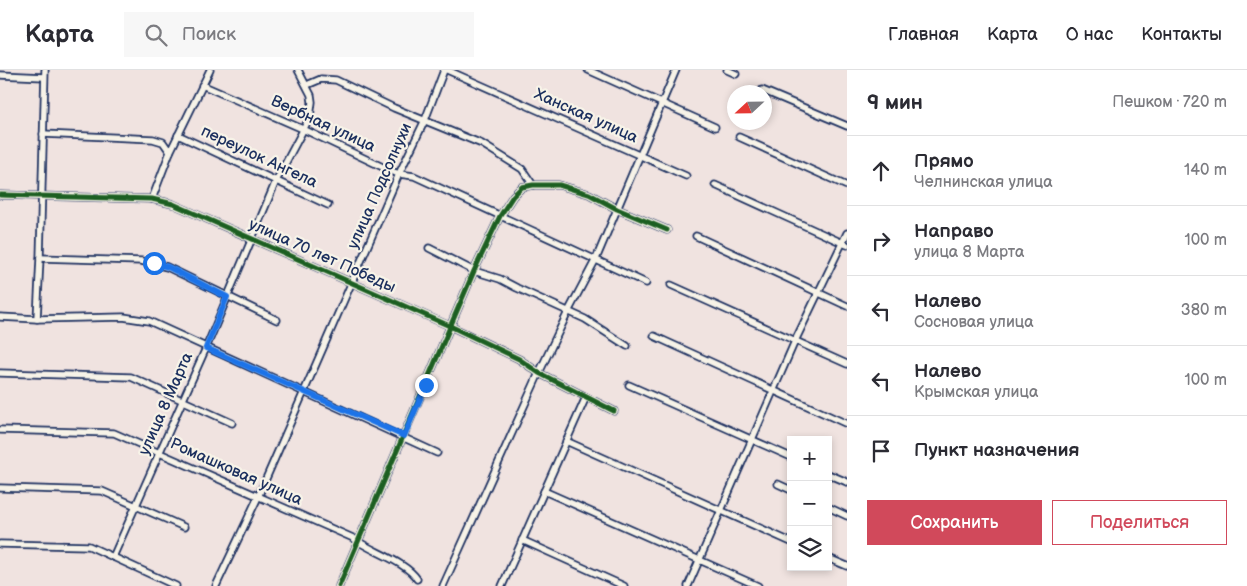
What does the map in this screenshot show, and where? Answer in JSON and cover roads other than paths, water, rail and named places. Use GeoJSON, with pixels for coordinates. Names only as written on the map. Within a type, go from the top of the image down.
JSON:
{"type":"FeatureCollection","features":[{"type":"Feature","properties":{"kind":"street"},"geometry":{"type":"LineString","coordinates":[[152,199],[170,152],[210,70]]}},
{"type":"Feature","properties":{"kind":"street","name":"улица 8 Марта"},"geometry":{"type":"LineString","coordinates":[[113,557],[206,348],[276,181],[305,130],[312,109],[311,95],[298,70]]}},
{"type":"Feature","properties":{"kind":"street","name":"улица Подсолнухи"},"geometry":{"type":"LineString","coordinates":[[216,586],[258,497],[446,70]]}},
{"type":"Feature","properties":{"kind":"street","name":"Ханская улица"},"geometry":{"type":"LineString","coordinates":[[446,70],[686,176]]}},
{"type":"Feature","properties":{"kind":"street"},"geometry":{"type":"LineString","coordinates":[[588,70],[715,127]]}},
{"type":"Feature","properties":{"kind":"street"},"geometry":{"type":"LineString","coordinates":[[443,586],[539,373],[596,259],[676,70]]}},
{"type":"Feature","properties":{"kind":"street"},"geometry":{"type":"LineString","coordinates":[[727,70],[736,74]]}},
{"type":"Feature","properties":{"kind":"street"},"geometry":{"type":"LineString","coordinates":[[0,75],[44,73],[37,319]]}},
{"type":"Feature","properties":{"kind":"street"},"geometry":{"type":"LineString","coordinates":[[307,85],[321,79],[336,80],[394,108],[482,144],[522,169],[532,184]]}},
{"type":"Feature","properties":{"kind":"street","name":"Вербная улица"},"geometry":{"type":"LineString","coordinates":[[202,85],[399,174],[414,176],[646,283]]}},
{"type":"Feature","properties":{"kind":"street"},"geometry":{"type":"LineString","coordinates":[[772,94],[847,126]]}},
{"type":"Feature","properties":{"kind":"street"},"geometry":{"type":"LineString","coordinates":[[42,134],[153,139],[163,142],[170,152]]}},
{"type":"Feature","properties":{"kind":"street","name":"переулок Ангела"},"geometry":{"type":"LineString","coordinates":[[178,135],[328,205]]}},
{"type":"Feature","properties":{"kind":"street"},"geometry":{"type":"LineString","coordinates":[[739,137],[847,186]]}},
{"type":"Feature","properties":{"kind":"street"},"geometry":{"type":"LineString","coordinates":[[339,586],[452,327],[474,271],[500,216],[513,196],[522,187],[532,184],[559,184],[588,194],[617,209],[667,230]]}},
{"type":"Feature","properties":{"kind":"street"},"geometry":{"type":"LineString","coordinates":[[715,186],[845,244]]}},
{"type":"Feature","properties":{"kind":"street","name":"улица 70 лет Победы"},"geometry":{"type":"LineString","coordinates":[[0,195],[152,199],[173,204],[452,327],[519,359],[539,373],[614,410]]}},
{"type":"Feature","properties":{"kind":"street"},"geometry":{"type":"LineString","coordinates":[[688,586],[796,341],[845,244],[847,233]]}},
{"type":"Feature","properties":{"kind":"street"},"geometry":{"type":"LineString","coordinates":[[696,236],[847,306]]}},
{"type":"Feature","properties":{"kind":"street"},"geometry":{"type":"LineString","coordinates":[[429,248],[474,271],[500,279],[586,319],[627,346]]}},
{"type":"Feature","properties":{"kind":"street"},"geometry":{"type":"LineString","coordinates":[[40,258],[154,263],[168,267],[277,320]]}},
{"type":"Feature","properties":{"kind":"street"},"geometry":{"type":"LineString","coordinates":[[671,285],[847,364]]}},
{"type":"Feature","properties":{"kind":"street"},"geometry":{"type":"LineString","coordinates":[[0,317],[37,319],[123,317],[148,321],[404,436],[437,453]]}},
{"type":"Feature","properties":{"kind":"street"},"geometry":{"type":"LineString","coordinates":[[654,336],[847,424]]}},
{"type":"Feature","properties":{"kind":"street"},"geometry":{"type":"LineString","coordinates":[[0,373],[131,377],[232,424]]}},
{"type":"Feature","properties":{"kind":"street"},"geometry":{"type":"LineString","coordinates":[[629,385],[787,455]]}},
{"type":"Feature","properties":{"kind":"street"},"geometry":{"type":"LineString","coordinates":[[502,586],[586,396]]}},
{"type":"Feature","properties":{"kind":"street","name":"Ромашковая улица"},"geometry":{"type":"LineString","coordinates":[[0,430],[114,433],[353,538],[408,569],[417,579]]}},
{"type":"Feature","properties":{"kind":"street"},"geometry":{"type":"LineString","coordinates":[[566,441],[787,540]]}},
{"type":"Feature","properties":{"kind":"street"},"geometry":{"type":"LineString","coordinates":[[832,476],[847,482]]}},
{"type":"Feature","properties":{"kind":"street"},"geometry":{"type":"LineString","coordinates":[[778,484],[787,488]]}},
{"type":"Feature","properties":{"kind":"street"},"geometry":{"type":"LineString","coordinates":[[0,488],[102,491],[184,527]]}},
{"type":"Feature","properties":{"kind":"street"},"geometry":{"type":"LineString","coordinates":[[544,491],[757,586]]}},
{"type":"Feature","properties":{"kind":"street"},"geometry":{"type":"LineString","coordinates":[[832,509],[847,516]]}},
{"type":"Feature","properties":{"kind":"street"},"geometry":{"type":"LineString","coordinates":[[522,540],[624,586]]}},
{"type":"Feature","properties":{"kind":"street"},"geometry":{"type":"LineString","coordinates":[[0,544],[89,546],[176,586]]}},
{"type":"Feature","properties":{"kind":"street"},"geometry":{"type":"LineString","coordinates":[[832,560],[847,566]]}}]}
